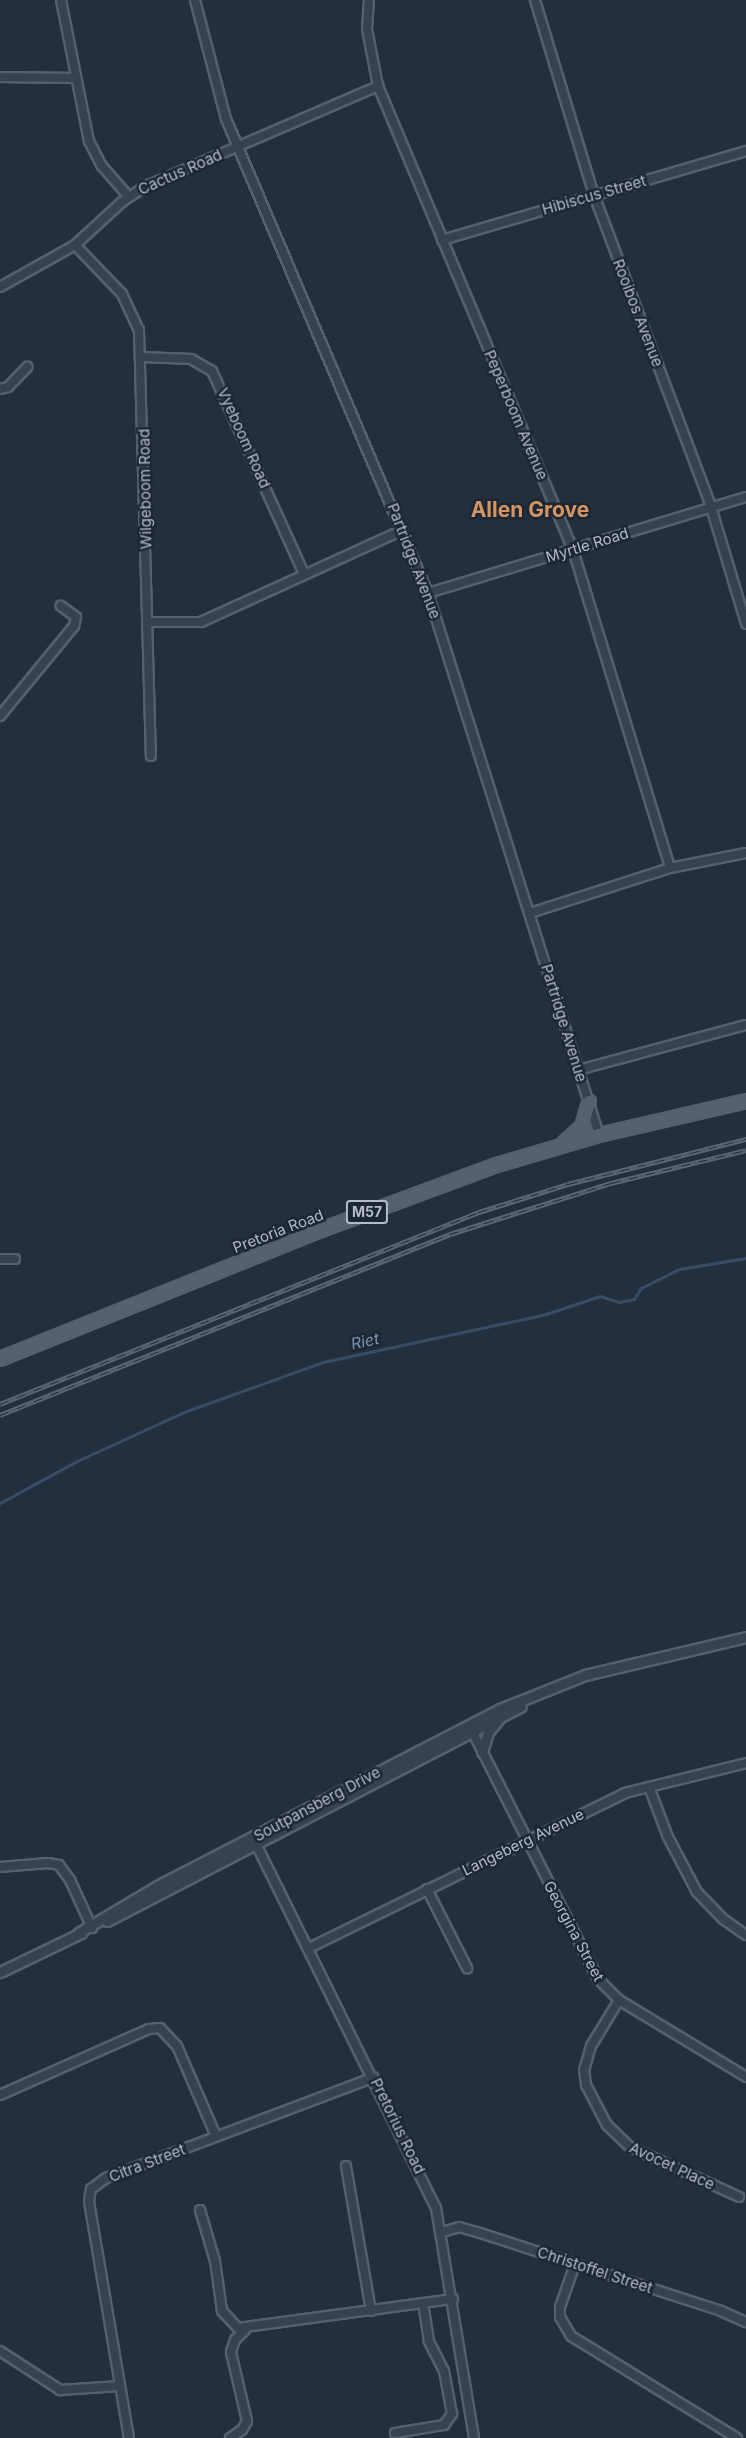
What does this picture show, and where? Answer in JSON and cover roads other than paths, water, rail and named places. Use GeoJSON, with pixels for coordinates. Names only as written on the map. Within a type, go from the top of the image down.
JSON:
{"type":"FeatureCollection","features":[{"type":"Feature","properties":{"kind":"main road","name":"Pretoria Road"},"geometry":{"type":"LineString","coordinates":[[0,1359],[321,1230],[558,1147],[599,1135],[746,1101]]}},
{"type":"Feature","properties":{"kind":"main road"},"geometry":{"type":"LineString","coordinates":[[558,1147],[582,1126],[589,1102]]}},
{"type":"Feature","properties":{"kind":"street"},"geometry":{"type":"LineString","coordinates":[[61,0],[93,150],[128,196]]}},
{"type":"Feature","properties":{"kind":"street","name":"Partridge Avenue"},"geometry":{"type":"LineString","coordinates":[[195,0],[215,89],[237,147],[403,530],[428,593],[599,1135]]}},
{"type":"Feature","properties":{"kind":"street","name":"Peperboom Avenue"},"geometry":{"type":"LineString","coordinates":[[369,0],[367,29],[378,87],[573,550],[670,868]]}},
{"type":"Feature","properties":{"kind":"street","name":"Rooibos Avenue"},"geometry":{"type":"LineString","coordinates":[[535,0],[594,195],[711,507],[746,624]]}},
{"type":"Feature","properties":{"kind":"street"},"geometry":{"type":"LineString","coordinates":[[0,77],[76,78]]}},
{"type":"Feature","properties":{"kind":"street","name":"Cactus Road"},"geometry":{"type":"LineString","coordinates":[[0,287],[75,245],[128,196],[378,87]]}},
{"type":"Feature","properties":{"kind":"street","name":"Hibiscus Street"},"geometry":{"type":"LineString","coordinates":[[442,240],[746,151]]}},
{"type":"Feature","properties":{"kind":"street","name":"Wilgeboom Road"},"geometry":{"type":"LineString","coordinates":[[75,245],[111,281],[131,308],[142,357],[151,756]]}},
{"type":"Feature","properties":{"kind":"street","name":"Vyeboom Road"},"geometry":{"type":"LineString","coordinates":[[142,357],[191,358],[212,371],[304,574]]}},
{"type":"Feature","properties":{"kind":"street"},"geometry":{"type":"LineString","coordinates":[[0,389],[8,387],[27,367]]}},
{"type":"Feature","properties":{"kind":"street","name":"Myrtle Road"},"geometry":{"type":"LineString","coordinates":[[428,593],[746,497]]}},
{"type":"Feature","properties":{"kind":"street"},"geometry":{"type":"LineString","coordinates":[[148,622],[194,624],[403,530]]}},
{"type":"Feature","properties":{"kind":"street"},"geometry":{"type":"LineString","coordinates":[[0,716],[74,627],[76,617],[61,606]]}},
{"type":"Feature","properties":{"kind":"street"},"geometry":{"type":"LineString","coordinates":[[530,913],[670,868],[746,853]]}},
{"type":"Feature","properties":{"kind":"street"},"geometry":{"type":"LineString","coordinates":[[578,1070],[746,1025]]}},
{"type":"Feature","properties":{"kind":"street"},"geometry":{"type":"LineString","coordinates":[[0,1259],[15,1259]]}},
{"type":"Feature","properties":{"kind":"street","name":"Soutpansberg Drive"},"geometry":{"type":"LineString","coordinates":[[0,1972],[255,1842],[470,1727],[561,1685],[634,1662],[746,1637]]}},
{"type":"Feature","properties":{"kind":"street","name":"Soutpansberg Drive"},"geometry":{"type":"LineString","coordinates":[[470,1727],[502,1715],[561,1685]]}},
{"type":"Feature","properties":{"kind":"street"},"geometry":{"type":"LineString","coordinates":[[482,1752],[488,1732],[502,1715]]}},
{"type":"Feature","properties":{"kind":"street","name":"Georgina Street"},"geometry":{"type":"LineString","coordinates":[[470,1727],[598,1978],[619,2000],[746,2077]]}},
{"type":"Feature","properties":{"kind":"street","name":"Langeberg Avenue"},"geometry":{"type":"LineString","coordinates":[[309,1948],[625,1793],[746,1763]]}},
{"type":"Feature","properties":{"kind":"street"},"geometry":{"type":"LineString","coordinates":[[649,1787],[669,1837],[697,1892],[723,1920],[746,1935]]}},
{"type":"Feature","properties":{"kind":"street","name":"Pretorius Road"},"geometry":{"type":"LineString","coordinates":[[255,1842],[433,2199],[442,2232],[474,2438]]}},
{"type":"Feature","properties":{"kind":"street"},"geometry":{"type":"LineString","coordinates":[[0,1867],[48,1863],[59,1865],[70,1880],[91,1926]]}},
{"type":"Feature","properties":{"kind":"street"},"geometry":{"type":"LineString","coordinates":[[427,1889],[467,1968]]}},
{"type":"Feature","properties":{"kind":"street","name":"Avocet Place"},"geometry":{"type":"LineString","coordinates":[[619,2000],[586,2056],[584,2070],[586,2085],[607,2126],[630,2147],[739,2197]]}},
{"type":"Feature","properties":{"kind":"street"},"geometry":{"type":"LineString","coordinates":[[0,2095],[149,2029],[160,2028],[177,2046],[216,2136]]}},
{"type":"Feature","properties":{"kind":"street","name":"Citra Street"},"geometry":{"type":"LineString","coordinates":[[129,2438],[89,2201],[91,2189],[106,2178],[374,2077]]}},
{"type":"Feature","properties":{"kind":"street"},"geometry":{"type":"LineString","coordinates":[[346,2166],[372,2311]]}},
{"type":"Feature","properties":{"kind":"street"},"geometry":{"type":"LineString","coordinates":[[200,2210],[215,2261],[222,2311],[228,2322],[245,2330],[453,2299]]}},
{"type":"Feature","properties":{"kind":"street","name":"Christoffel Street"},"geometry":{"type":"LineString","coordinates":[[442,2232],[465,2228],[721,2311],[746,2322]]}},
{"type":"Feature","properties":{"kind":"street"},"geometry":{"type":"LineString","coordinates":[[575,2264],[560,2307],[560,2317],[571,2336],[737,2438]]}},
{"type":"Feature","properties":{"kind":"street"},"geometry":{"type":"LineString","coordinates":[[395,2433],[444,2425],[452,2414],[444,2371],[430,2345],[423,2303]]}},
{"type":"Feature","properties":{"kind":"street"},"geometry":{"type":"LineString","coordinates":[[230,2438],[242,2430],[247,2421],[231,2352],[235,2340],[245,2330]]}},
{"type":"Feature","properties":{"kind":"street"},"geometry":{"type":"LineString","coordinates":[[0,2351],[60,2390],[120,2386]]}},
{"type":"Feature","properties":{"kind":"waterway","name":"Riet"},"geometry":{"type":"LineString","coordinates":[[0,1503],[77,1461],[184,1412],[323,1362],[546,1314],[600,1296],[619,1302],[634,1299],[641,1288],[679,1269],[746,1258]]}},
{"type":"Feature","properties":{"kind":"railway"},"geometry":{"type":"LineString","coordinates":[[0,1404],[479,1212],[568,1184],[746,1139]]}},
{"type":"Feature","properties":{"kind":"railway"},"geometry":{"type":"LineString","coordinates":[[0,1415],[450,1234],[611,1183],[746,1150]]}},
{"type":"Feature","properties":{"kind":"district","name":"Allen Grove"},"geometry":{"type":"Point","coordinates":[530,510]}}]}
